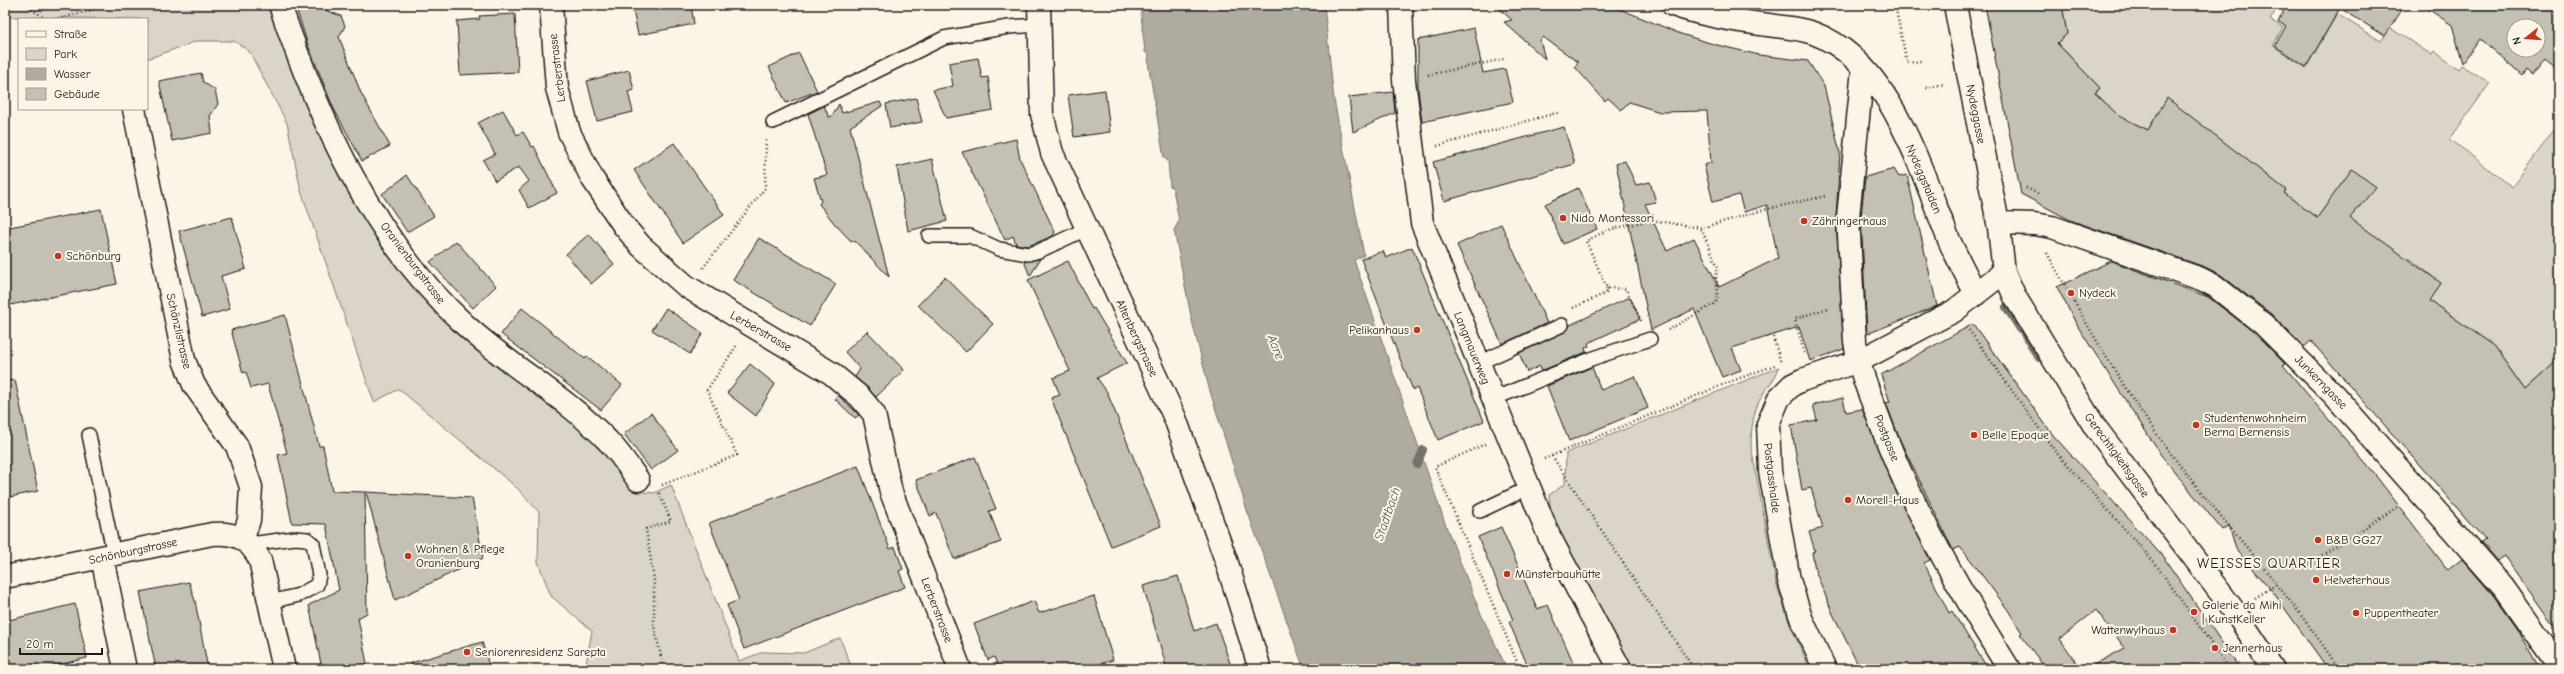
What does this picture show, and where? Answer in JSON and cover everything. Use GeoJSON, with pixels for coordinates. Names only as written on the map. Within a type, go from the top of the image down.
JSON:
{"type":"FeatureCollection","features":[{"type":"Feature","properties":{"kind":"street","name":"Oranienburgstrasse"},"geometry":{"type":"LineString","coordinates":[[280,5],[312,90],[350,171],[415,269],[439,300],[493,351],[557,396],[590,424],[648,484]]}},
{"type":"Feature","properties":{"kind":"street","name":"Lerberstrasse"},"geometry":{"type":"LineString","coordinates":[[551,5],[557,88],[569,132],[592,178],[624,226],[641,246],[686,286],[831,373],[860,397],[874,414],[896,507],[960,669]]}},
{"type":"Feature","properties":{"kind":"street","name":"Langmauerweg"},"geometry":{"type":"LineString","coordinates":[[1401,5],[1404,80],[1411,154],[1422,223],[1528,488],[1549,536],[1620,669]]}},
{"type":"Feature","properties":{"kind":"street","name":"Nydeggstalden"},"geometry":{"type":"LineString","coordinates":[[1673,5],[1723,18],[1811,32],[1828,39],[1846,51],[1863,69],[1889,104],[1922,168],[1949,240],[1976,294]]}},
{"type":"Feature","properties":{"kind":"street","name":"Nydeggasse"},"geometry":{"type":"LineString","coordinates":[[1955,5],[1998,223]]}},
{"type":"Feature","properties":{"kind":"street","name":"Altenbergstrasse"},"geometry":{"type":"LineString","coordinates":[[1039,15],[1042,106],[1046,134],[1056,164],[1175,418],[1227,563],[1260,669]]}},
{"type":"Feature","properties":{"kind":"street","name":"Postgasse"},"geometry":{"type":"LineString","coordinates":[[1863,69],[1851,182],[1848,244],[1855,341],[1859,361],[1895,460],[1966,597],[2009,669]]}},
{"type":"Feature","properties":{"kind":"street","name":"Schänzlistrasse"},"geometry":{"type":"LineString","coordinates":[[134,110],[184,360],[194,385],[237,446],[251,487],[249,520],[250,544]]}},
{"type":"Feature","properties":{"kind":"street","name":"Gerechtigkeitsgasse"},"geometry":{"type":"LineString","coordinates":[[1998,223],[2004,272],[2015,297],[2095,427],[2235,612],[2273,669]]}},
{"type":"Feature","properties":{"kind":"street","name":"Junkerngasse"},"geometry":{"type":"LineString","coordinates":[[1998,223],[2034,224],[2052,228],[2165,266],[2214,286],[2284,343],[2334,395],[2503,588],[2559,666]]}},
{"type":"Feature","properties":{"kind":"street","name":"Postgasshalde"},"geometry":{"type":"LineString","coordinates":[[1825,669],[1801,618],[1784,561],[1768,455],[1768,424],[1779,398],[1792,385],[1802,380],[1859,361],[1937,321],[1976,294],[2004,272]]}},
{"type":"Feature","properties":{"kind":"street","name":"Schönburgstrasse"},"geometry":{"type":"LineString","coordinates":[[5,577],[212,534],[226,533],[250,544]]}},
{"type":"Feature","properties":{"kind":"street"},"geometry":{"type":"LineString","coordinates":[[250,544],[262,567],[284,669]]}},
{"type":"Feature","properties":{"kind":"street"},"geometry":{"type":"LineString","coordinates":[[108,556],[124,669]]}},
{"type":"Feature","properties":{"kind":"lane"},"geometry":{"type":"LineString","coordinates":[[773,122],[944,38],[1009,27],[1039,15]]}},
{"type":"Feature","properties":{"kind":"lane"},"geometry":{"type":"LineString","coordinates":[[929,236],[970,236],[992,247],[1028,254],[1039,251],[1086,229]]}},
{"type":"Feature","properties":{"kind":"lane"},"geometry":{"type":"LineString","coordinates":[[1479,363],[1562,325]]}},
{"type":"Feature","properties":{"kind":"lane"},"geometry":{"type":"LineString","coordinates":[[1493,399],[1591,359],[1650,339]]}},
{"type":"Feature","properties":{"kind":"lane"},"geometry":{"type":"LineString","coordinates":[[89,435],[108,556]]}},
{"type":"Feature","properties":{"kind":"lane"},"geometry":{"type":"LineString","coordinates":[[1480,510],[1528,488]]}},
{"type":"Feature","properties":{"kind":"lane"},"geometry":{"type":"LineString","coordinates":[[250,544],[295,538],[307,539],[313,544],[319,575],[317,585],[299,595],[270,602]]}},
{"type":"Feature","properties":{"kind":"path"},"geometry":{"type":"LineString","coordinates":[[25,5],[44,18]]}},
{"type":"Feature","properties":{"kind":"path"},"geometry":{"type":"LineString","coordinates":[[62,18],[111,5]]}},
{"type":"Feature","properties":{"kind":"path"},"geometry":{"type":"LineString","coordinates":[[1895,5],[1906,63],[1921,61]]}},
{"type":"Feature","properties":{"kind":"path"},"geometry":{"type":"LineString","coordinates":[[1404,80],[1504,59]]}},
{"type":"Feature","properties":{"kind":"path"},"geometry":{"type":"LineString","coordinates":[[1926,88],[1949,84]]}},
{"type":"Feature","properties":{"kind":"path"},"geometry":{"type":"LineString","coordinates":[[1411,154],[1560,112]]}},
{"type":"Feature","properties":{"kind":"path"},"geometry":{"type":"LineString","coordinates":[[705,266],[765,188],[766,128],[773,122]]}},
{"type":"Feature","properties":{"kind":"path"},"geometry":{"type":"LineString","coordinates":[[2026,188],[2038,194]]}},
{"type":"Feature","properties":{"kind":"path"},"geometry":{"type":"LineString","coordinates":[[1562,325],[1565,312],[1606,293],[1607,288],[1586,240],[1608,230],[1651,220],[1701,228],[1801,202]]}},
{"type":"Feature","properties":{"kind":"path"},"geometry":{"type":"LineString","coordinates":[[1607,288],[1626,289],[1650,339],[1716,303],[1718,291],[1714,277],[1718,267],[1701,228]]}},
{"type":"Feature","properties":{"kind":"path"},"geometry":{"type":"LineString","coordinates":[[2064,284],[2140,409],[2174,458],[2277,584],[2339,669]]}},
{"type":"Feature","properties":{"kind":"path"},"geometry":{"type":"LineString","coordinates":[[1799,357],[1805,355],[1795,319],[1825,309]]}},
{"type":"Feature","properties":{"kind":"path"},"geometry":{"type":"LineString","coordinates":[[1964,323],[2056,451],[2155,563],[2229,669]]}},
{"type":"Feature","properties":{"kind":"path"},"geometry":{"type":"LineString","coordinates":[[1773,337],[1780,358]]}},
{"type":"Feature","properties":{"kind":"path"},"geometry":{"type":"LineString","coordinates":[[661,485],[737,455],[707,390],[742,338]]}},
{"type":"Feature","properties":{"kind":"path"},"geometry":{"type":"LineString","coordinates":[[1694,669],[1552,456],[1731,381],[1787,361]]}},
{"type":"Feature","properties":{"kind":"path"},"geometry":{"type":"LineString","coordinates":[[1507,434],[1435,467],[1520,669]]}},
{"type":"Feature","properties":{"kind":"path"},"geometry":{"type":"LineString","coordinates":[[648,484],[671,521],[646,529],[654,580],[654,626],[664,669]]}},
{"type":"Feature","properties":{"kind":"path"},"geometry":{"type":"LineString","coordinates":[[2305,566],[2419,492]]}},
{"type":"Feature","properties":{"kind":"path"},"geometry":{"type":"LineString","coordinates":[[2266,591],[2277,584]]}},
{"type":"Feature","properties":{"kind":"green space"},"geometry":{"type":"Polygon","coordinates":[[[5,5],[269,5],[311,116],[388,252],[431,306],[486,358],[587,434],[605,452],[632,491],[654,493],[671,485],[739,661],[763,652],[804,653],[840,638],[852,669],[585,669],[592,631],[551,596],[538,562],[539,512],[516,487],[399,389],[374,402],[301,191],[287,123],[249,51],[234,41],[197,41],[148,59],[148,18],[5,17],[5,5]]]}},
{"type":"Feature","properties":{"kind":"green space"},"geometry":{"type":"Polygon","coordinates":[[[2062,5],[2279,5],[2270,20],[2283,27],[2273,46],[2306,68],[2337,14],[2381,41],[2390,28],[2432,55],[2434,51],[2459,70],[2462,66],[2490,83],[2450,139],[2512,187],[2557,126],[2559,128],[2559,359],[2525,390],[2489,340],[2487,342],[2430,301],[2432,276],[2408,257],[2407,259],[2327,205],[2317,218],[2284,193],[2286,188],[2283,189],[2251,163],[2245,170],[2205,138],[2161,108],[2148,130],[2116,114],[2096,93],[2100,88],[2057,43],[2067,34],[2062,5]]]}},
{"type":"Feature","properties":{"kind":"green space"},"geometry":{"type":"Polygon","coordinates":[[[1779,367],[1776,375],[1756,408],[1752,427],[1751,446],[1776,583],[1790,625],[1810,669],[1630,669],[1552,520],[1549,495],[1565,484],[1566,453],[1779,367]]]}},
{"type":"Feature","properties":{"kind":"water","name":"Aare"},"geometry":{"type":"Polygon","coordinates":[[[1140,5],[1324,5],[1334,100],[1364,255],[1354,260],[1446,526],[1480,612],[1507,669],[1304,669],[1247,510],[1209,388],[1192,321],[1174,230],[1179,221],[1173,189],[1170,186],[1168,161],[1164,158],[1148,62],[1149,55],[1145,52],[1140,5]]]}},
{"type":"Feature","properties":{"kind":"building"},"geometry":{"type":"Polygon","coordinates":[[[295,5],[324,5],[325,10],[341,16],[345,26],[339,37],[361,93],[390,146],[362,161],[333,107],[308,45],[295,5]]]}},
{"type":"Feature","properties":{"kind":"building"},"geometry":{"type":"Polygon","coordinates":[[[632,5],[691,5],[694,24],[638,35],[632,5]]]}},
{"type":"Feature","properties":{"kind":"building"},"geometry":{"type":"Polygon","coordinates":[[[1495,5],[1610,5],[1681,34],[1713,44],[1759,55],[1808,61],[1824,86],[1840,153],[1836,218],[1844,349],[1810,361],[1799,327],[1732,348],[1741,370],[1722,377],[1694,309],[1651,330],[1616,164],[1625,161],[1636,185],[1650,182],[1656,202],[1645,204],[1667,251],[1694,238],[1719,287],[1778,258],[1767,205],[1744,212],[1739,195],[1713,202],[1704,165],[1711,163],[1707,111],[1660,112],[1629,102],[1621,110],[1608,98],[1605,101],[1575,67],[1578,62],[1543,37],[1540,40],[1545,59],[1504,22],[1512,20],[1495,5]]]}},
{"type":"Feature","properties":{"kind":"building"},"geometry":{"type":"Polygon","coordinates":[[[1985,5],[2062,5],[2067,34],[2057,43],[2100,88],[2095,93],[2119,116],[2148,130],[2167,98],[2286,190],[2284,193],[2317,218],[2352,169],[2376,187],[2350,218],[2441,283],[2430,301],[2493,345],[2525,390],[2559,359],[2559,631],[2505,556],[2497,561],[2481,543],[2485,540],[2311,341],[2304,347],[2271,314],[2221,275],[2205,267],[2070,220],[2021,194],[1985,5]]]}},
{"type":"Feature","properties":{"kind":"building"},"geometry":{"type":"Polygon","coordinates":[[[2287,5],[2405,5],[2385,36],[2340,8],[2306,67],[2275,46],[2286,26],[2278,22],[2287,5]]]}},
{"type":"Feature","properties":{"kind":"building"},"geometry":{"type":"Polygon","coordinates":[[[2422,5],[2559,5],[2559,71],[2544,59],[2532,75],[2526,70],[2522,76],[2480,39],[2463,63],[2452,25],[2422,5]]]}},
{"type":"Feature","properties":{"kind":"building"},"geometry":{"type":"Polygon","coordinates":[[[515,14],[518,72],[460,75],[457,21],[480,19],[479,16],[515,14]]]}},
{"type":"Feature","properties":{"kind":"building"},"geometry":{"type":"Polygon","coordinates":[[[1474,28],[1483,73],[1505,69],[1513,102],[1422,122],[1418,89],[1418,40],[1474,28]]]}},
{"type":"Feature","properties":{"kind":"building"},"geometry":{"type":"Polygon","coordinates":[[[799,53],[817,91],[786,103],[769,67],[799,53]]]}},
{"type":"Feature","properties":{"kind":"building"},"geometry":{"type":"Polygon","coordinates":[[[978,58],[982,78],[988,77],[993,110],[946,118],[933,90],[953,86],[949,63],[978,58]]]}},
{"type":"Feature","properties":{"kind":"building"},"geometry":{"type":"Polygon","coordinates":[[[629,70],[634,90],[628,92],[633,112],[597,121],[587,81],[629,70]]]}},
{"type":"Feature","properties":{"kind":"building"},"geometry":{"type":"Polygon","coordinates":[[[201,73],[203,82],[215,90],[218,104],[210,116],[212,133],[172,141],[159,81],[201,73]]]}},
{"type":"Feature","properties":{"kind":"building"},"geometry":{"type":"Polygon","coordinates":[[[1105,90],[1110,132],[1074,137],[1068,95],[1105,90]]]}},
{"type":"Feature","properties":{"kind":"building"},"geometry":{"type":"Polygon","coordinates":[[[1393,92],[1395,113],[1353,132],[1349,97],[1393,92]]]}},
{"type":"Feature","properties":{"kind":"building"},"geometry":{"type":"Polygon","coordinates":[[[916,98],[922,122],[890,128],[886,104],[916,98]]]}},
{"type":"Feature","properties":{"kind":"building"},"geometry":{"type":"Polygon","coordinates":[[[880,102],[882,106],[850,127],[889,277],[856,242],[850,240],[819,204],[821,201],[814,178],[827,175],[808,114],[824,106],[829,117],[832,116],[839,104],[842,113],[880,102]]]}},
{"type":"Feature","properties":{"kind":"building"},"geometry":{"type":"Polygon","coordinates":[[[503,110],[517,135],[523,132],[532,147],[534,146],[557,193],[529,208],[519,190],[529,181],[519,167],[495,181],[483,160],[495,154],[478,123],[503,110]]]}},
{"type":"Feature","properties":{"kind":"building"},"geometry":{"type":"Polygon","coordinates":[[[1564,127],[1575,164],[1444,201],[1433,162],[1564,127]]]}},
{"type":"Feature","properties":{"kind":"building"},"geometry":{"type":"Polygon","coordinates":[[[1016,139],[1020,159],[1055,232],[1053,236],[1028,246],[1016,244],[1013,236],[1005,240],[962,152],[1016,139]]]}},
{"type":"Feature","properties":{"kind":"building"},"geometry":{"type":"Polygon","coordinates":[[[674,143],[724,215],[683,243],[634,170],[674,143]]]}},
{"type":"Feature","properties":{"kind":"building"},"geometry":{"type":"Polygon","coordinates":[[[932,159],[947,221],[908,231],[897,167],[932,159]]]}},
{"type":"Feature","properties":{"kind":"building"},"geometry":{"type":"Polygon","coordinates":[[[1894,169],[1899,177],[1907,175],[1937,306],[1867,334],[1861,217],[1865,177],[1894,169]]]}},
{"type":"Feature","properties":{"kind":"building"},"geometry":{"type":"Polygon","coordinates":[[[407,175],[434,216],[407,232],[382,194],[407,175]]]}},
{"type":"Feature","properties":{"kind":"building","name":"Nido Montessori"},"geometry":{"type":"Polygon","coordinates":[[[1578,188],[1597,229],[1563,244],[1545,204],[1578,188]]]}},
{"type":"Feature","properties":{"kind":"building","name":"Schönburg"},"geometry":{"type":"Polygon","coordinates":[[[101,209],[117,284],[5,306],[5,228],[101,209]]]}},
{"type":"Feature","properties":{"kind":"building"},"geometry":{"type":"Polygon","coordinates":[[[232,217],[246,269],[221,276],[230,309],[202,317],[179,231],[232,217]]]}},
{"type":"Feature","properties":{"kind":"building"},"geometry":{"type":"Polygon","coordinates":[[[1501,224],[1547,323],[1502,344],[1457,245],[1501,224]]]}},
{"type":"Feature","properties":{"kind":"building"},"geometry":{"type":"Polygon","coordinates":[[[589,234],[614,264],[591,284],[566,254],[589,234]]]}},
{"type":"Feature","properties":{"kind":"building"},"geometry":{"type":"Polygon","coordinates":[[[759,238],[836,284],[810,326],[733,280],[759,238]]]}},
{"type":"Feature","properties":{"kind":"building"},"geometry":{"type":"Polygon","coordinates":[[[456,241],[496,286],[473,308],[430,262],[456,241]]]}},
{"type":"Feature","properties":{"kind":"building","name":"Pelikanhaus"},"geometry":{"type":"Polygon","coordinates":[[[1412,247],[1484,421],[1438,440],[1417,388],[1413,390],[1361,259],[1383,251],[1386,258],[1412,247]]]}},
{"type":"Feature","properties":{"kind":"building"},"geometry":{"type":"Polygon","coordinates":[[[1040,259],[1030,276],[1024,261],[1040,259]]]}},
{"type":"Feature","properties":{"kind":"building"},"geometry":{"type":"Polygon","coordinates":[[[1068,261],[1092,309],[1094,308],[1127,363],[1097,378],[1107,392],[1161,526],[1111,546],[1051,398],[1060,395],[1053,378],[1070,371],[1028,280],[1068,261]]]}},
{"type":"Feature","properties":{"kind":"building"},"geometry":{"type":"Polygon","coordinates":[[[2111,261],[2208,297],[2255,333],[2285,364],[2283,365],[2376,476],[2448,570],[2462,559],[2493,595],[2516,627],[2540,669],[2328,669],[2273,592],[2236,549],[2229,525],[2222,530],[2161,455],[2078,327],[2057,287],[2111,261]]]}},
{"type":"Feature","properties":{"kind":"building"},"geometry":{"type":"Polygon","coordinates":[[[945,277],[993,324],[966,352],[918,305],[945,277]]]}},
{"type":"Feature","properties":{"kind":"building"},"geometry":{"type":"Polygon","coordinates":[[[1630,297],[1640,319],[1588,343],[1589,346],[1585,348],[1586,352],[1541,371],[1540,366],[1527,372],[1519,353],[1565,332],[1570,325],[1630,297]]]}},
{"type":"Feature","properties":{"kind":"building"},"geometry":{"type":"Polygon","coordinates":[[[522,308],[585,359],[587,356],[622,385],[601,410],[501,334],[522,308]]]}},
{"type":"Feature","properties":{"kind":"building"},"geometry":{"type":"Polygon","coordinates":[[[666,308],[703,333],[690,354],[652,330],[666,308]]]}},
{"type":"Feature","properties":{"kind":"building"},"geometry":{"type":"Polygon","coordinates":[[[285,315],[319,446],[323,446],[332,491],[365,492],[367,613],[358,618],[367,664],[341,669],[322,669],[309,605],[339,590],[326,524],[292,523],[278,455],[287,453],[268,384],[251,388],[246,372],[243,373],[231,330],[285,315]]]}},
{"type":"Feature","properties":{"kind":"building"},"geometry":{"type":"Polygon","coordinates":[[[1973,324],[2053,435],[2164,558],[2240,669],[2086,669],[2125,648],[2096,610],[2060,639],[2081,669],[2046,669],[2020,634],[2022,633],[2008,610],[1973,563],[1960,547],[1953,550],[1900,440],[1886,403],[1890,402],[1881,375],[1973,324]]]}},
{"type":"Feature","properties":{"kind":"building"},"geometry":{"type":"Polygon","coordinates":[[[867,331],[904,370],[876,397],[855,377],[860,369],[845,352],[867,331]]]}},
{"type":"Feature","properties":{"kind":"building"},"geometry":{"type":"Polygon","coordinates":[[[750,364],[775,384],[756,416],[727,393],[750,364]]]}},
{"type":"Feature","properties":{"kind":"building"},"geometry":{"type":"Polygon","coordinates":[[[1592,367],[1601,390],[1635,376],[1648,408],[1569,441],[1547,386],[1592,367]]]}},
{"type":"Feature","properties":{"kind":"building"},"geometry":{"type":"Polygon","coordinates":[[[15,380],[38,491],[5,498],[5,381],[15,380]]]}},
{"type":"Feature","properties":{"kind":"building"},"geometry":{"type":"Polygon","coordinates":[[[838,395],[859,415],[855,418],[835,399],[838,395]]]}},
{"type":"Feature","properties":{"kind":"building"},"geometry":{"type":"Polygon","coordinates":[[[1843,398],[1846,412],[1862,409],[1892,483],[1930,560],[1924,563],[1949,613],[1952,611],[1988,669],[1860,669],[1833,614],[1815,570],[1812,552],[1815,551],[1809,532],[1823,528],[1811,488],[1802,490],[1791,425],[1817,420],[1813,405],[1843,398]]]}},
{"type":"Feature","properties":{"kind":"building"},"geometry":{"type":"Polygon","coordinates":[[[651,413],[678,450],[651,470],[624,434],[651,413]]]}},
{"type":"Feature","properties":{"kind":"building"},"geometry":{"type":"Polygon","coordinates":[[[975,457],[996,509],[989,511],[1001,542],[954,559],[936,513],[930,516],[916,480],[975,457]]]}},
{"type":"Feature","properties":{"kind":"building"},"geometry":{"type":"Polygon","coordinates":[[[858,466],[890,549],[895,547],[903,569],[899,571],[905,587],[744,649],[727,605],[739,600],[709,523],[858,466]]]}},
{"type":"Feature","properties":{"kind":"building"},"geometry":{"type":"Polygon","coordinates":[[[366,492],[472,498],[483,558],[395,600],[366,492]]]}},
{"type":"Feature","properties":{"kind":"building","name":"Münsterbauhütte"},"geometry":{"type":"Polygon","coordinates":[[[1501,527],[1537,609],[1548,605],[1576,669],[1529,669],[1509,622],[1513,620],[1478,537],[1501,527]]]}},
{"type":"Feature","properties":{"kind":"building"},"geometry":{"type":"Polygon","coordinates":[[[1178,576],[1194,631],[1216,623],[1232,669],[1167,669],[1143,586],[1178,576]]]}},
{"type":"Feature","properties":{"kind":"building"},"geometry":{"type":"Polygon","coordinates":[[[189,582],[195,601],[208,669],[156,669],[140,592],[189,582]]]}},
{"type":"Feature","properties":{"kind":"building"},"geometry":{"type":"Polygon","coordinates":[[[1094,596],[1113,660],[1082,669],[999,669],[994,657],[988,660],[974,624],[1034,601],[1039,613],[1094,596]]]}},
{"type":"Feature","properties":{"kind":"building"},"geometry":{"type":"Polygon","coordinates":[[[75,604],[87,658],[41,669],[5,669],[5,621],[75,604]]]}},
{"type":"Feature","properties":{"kind":"building","name":"Seniorenresidenz Sarepta"},"geometry":{"type":"Polygon","coordinates":[[[482,642],[490,669],[412,669],[411,663],[482,642]]]}},
{"type":"Feature","properties":{"kind":"waterway","name":"Stadtbach"},"geometry":{"type":"LineString","coordinates":[[2006,307],[2020,329]]}},
{"type":"Feature","properties":{"kind":"waterway","name":"Stadtbach"},"geometry":{"type":"LineString","coordinates":[[2024,334],[2028,340]]}},
{"type":"Feature","properties":{"kind":"waterway","name":"Stadtbach"},"geometry":{"type":"LineString","coordinates":[[2031,346],[2039,358]]}},
{"type":"Feature","properties":{"kind":"waterway","name":"Stadtbach"},"geometry":{"type":"LineString","coordinates":[[1417,464],[1423,450]]}},
{"type":"Feature","properties":{"kind":"place","name":"Nido Montessori"},"geometry":{"type":"Point","coordinates":[1563,218]}},
{"type":"Feature","properties":{"kind":"place","name":"Zähringerhaus"},"geometry":{"type":"Point","coordinates":[1804,221]}},
{"type":"Feature","properties":{"kind":"place","name":"Schönburg"},"geometry":{"type":"Point","coordinates":[58,256]}},
{"type":"Feature","properties":{"kind":"place","name":"Nydeck"},"geometry":{"type":"Point","coordinates":[2071,293]}},
{"type":"Feature","properties":{"kind":"place","name":"Pelikanhaus"},"geometry":{"type":"Point","coordinates":[1417,330]}},
{"type":"Feature","properties":{"kind":"place","name":"Studentenwohnheim Berna Bernensis"},"geometry":{"type":"Point","coordinates":[2196,425]}},
{"type":"Feature","properties":{"kind":"place","name":"Belle Epoque"},"geometry":{"type":"Point","coordinates":[1974,435]}},
{"type":"Feature","properties":{"kind":"place","name":"Morell-Haus"},"geometry":{"type":"Point","coordinates":[1848,500]}},
{"type":"Feature","properties":{"kind":"place","name":"B&B GG27"},"geometry":{"type":"Point","coordinates":[2318,540]}},
{"type":"Feature","properties":{"kind":"place","name":"Wohnen & Pflege Oranienburg"},"geometry":{"type":"Point","coordinates":[408,556]}},
{"type":"Feature","properties":{"kind":"place","name":"Münsterbauhütte"},"geometry":{"type":"Point","coordinates":[1507,574]}},
{"type":"Feature","properties":{"kind":"place","name":"Helveterhaus"},"geometry":{"type":"Point","coordinates":[2316,580]}},
{"type":"Feature","properties":{"kind":"place","name":"Galerie da Mihi | KunstKeller"},"geometry":{"type":"Point","coordinates":[2194,612]}},
{"type":"Feature","properties":{"kind":"place","name":"Puppentheater"},"geometry":{"type":"Point","coordinates":[2356,613]}},
{"type":"Feature","properties":{"kind":"place","name":"Wattenwylhaus"},"geometry":{"type":"Point","coordinates":[2173,630]}},
{"type":"Feature","properties":{"kind":"place","name":"Jennerhaus"},"geometry":{"type":"Point","coordinates":[2215,648]}},
{"type":"Feature","properties":{"kind":"place","name":"Seniorenresidenz Sarepta"},"geometry":{"type":"Point","coordinates":[467,652]}},
{"type":"Feature","properties":{"kind":"district","name":"WEISSES QUARTIER"},"geometry":{"type":"Point","coordinates":[2269,563]}}]}
